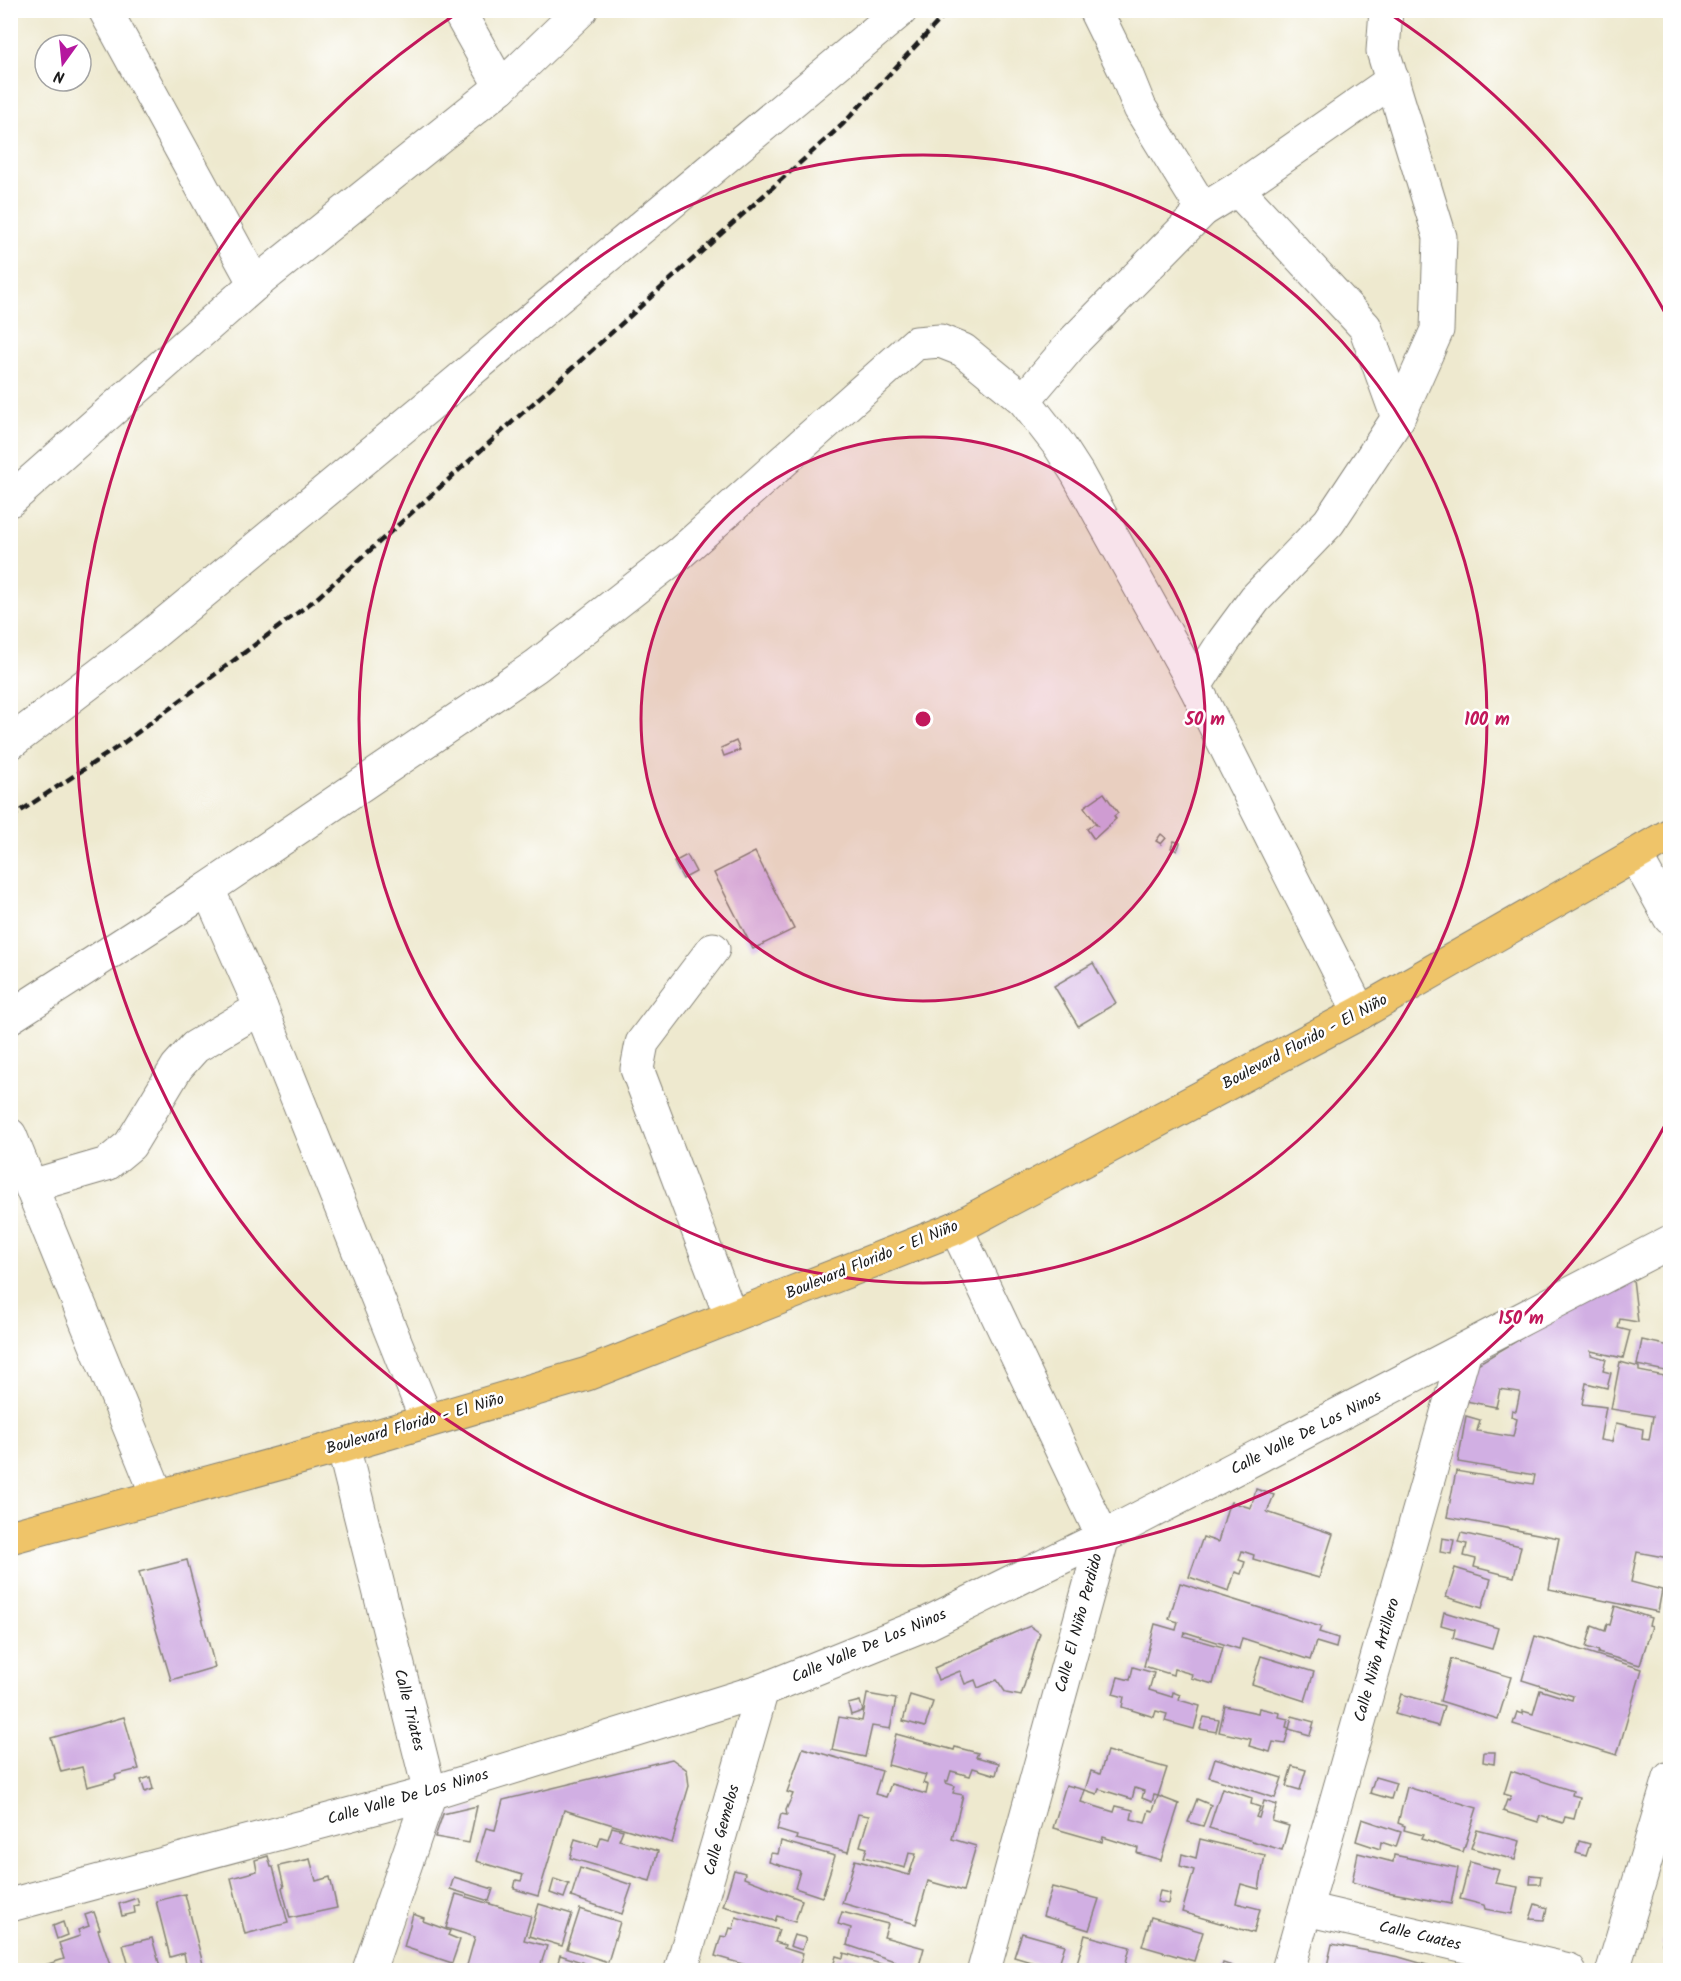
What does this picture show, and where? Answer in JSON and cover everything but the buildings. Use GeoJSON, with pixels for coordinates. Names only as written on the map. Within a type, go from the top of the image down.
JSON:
{"type":"FeatureCollection","features":[{"type":"Feature","properties":{"kind":"main road","name":"Boulevard Florido - El Niño"},"geometry":{"type":"LineString","coordinates":[[10,1537],[343,1446],[587,1374],[956,1228],[1360,1013],[1671,835]]}},
{"type":"Feature","properties":{"kind":"street"},"geometry":{"type":"LineString","coordinates":[[105,10],[255,284]]}},
{"type":"Feature","properties":{"kind":"street"},"geometry":{"type":"LineString","coordinates":[[458,10],[501,87]]}},
{"type":"Feature","properties":{"kind":"street"},"geometry":{"type":"LineString","coordinates":[[11,500],[255,284],[501,87],[581,10]]}},
{"type":"Feature","properties":{"kind":"street"},"geometry":{"type":"LineString","coordinates":[[10,743],[153,633],[438,398],[901,10]]}},
{"type":"Feature","properties":{"kind":"street"},"geometry":{"type":"LineString","coordinates":[[1095,10],[1125,71],[1140,108],[1203,210]]}},
{"type":"Feature","properties":{"kind":"street"},"geometry":{"type":"LineString","coordinates":[[1195,686],[1255,599],[1329,522],[1398,418],[1437,330],[1440,237],[1383,51],[1386,10]]}},
{"type":"Feature","properties":{"kind":"street"},"geometry":{"type":"LineString","coordinates":[[1024,400],[1076,339],[1203,210],[1237,189],[1393,80]]}},
{"type":"Feature","properties":{"kind":"street"},"geometry":{"type":"LineString","coordinates":[[1237,189],[1365,327],[1398,418]]}},
{"type":"Feature","properties":{"kind":"street"},"geometry":{"type":"LineString","coordinates":[[10,1017],[208,889],[536,666],[679,554],[916,343],[940,341],[963,350],[1024,400],[1059,445],[1195,686],[1360,1013]]}},
{"type":"Feature","properties":{"kind":"street"},"geometry":{"type":"LineString","coordinates":[[1635,855],[1671,918]]}},
{"type":"Feature","properties":{"kind":"street"},"geometry":{"type":"LineString","coordinates":[[208,889],[261,1008],[427,1421]]}},
{"type":"Feature","properties":{"kind":"street"},"geometry":{"type":"LineString","coordinates":[[713,949],[642,1043],[637,1069],[731,1317]]}},
{"type":"Feature","properties":{"kind":"street"},"geometry":{"type":"LineString","coordinates":[[31,1186],[107,1164],[130,1145],[177,1067],[195,1047],[261,1008]]}},
{"type":"Feature","properties":{"kind":"street"},"geometry":{"type":"LineString","coordinates":[[10,1135],[158,1497]]}},
{"type":"Feature","properties":{"kind":"street","name":"Calle El Niño Perdido"},"geometry":{"type":"LineString","coordinates":[[956,1228],[1103,1538],[984,1971]]}},
{"type":"Feature","properties":{"kind":"street","name":"Calle Valle De Los Ninos"},"geometry":{"type":"LineString","coordinates":[[10,1905],[430,1793],[762,1690],[928,1623],[1103,1538],[1671,1242]]}},
{"type":"Feature","properties":{"kind":"street","name":"Calle Niño Artillero"},"geometry":{"type":"LineString","coordinates":[[1288,1971],[1465,1350]]}},
{"type":"Feature","properties":{"kind":"street","name":"Calle Triates"},"geometry":{"type":"LineString","coordinates":[[343,1446],[430,1793]]}},
{"type":"Feature","properties":{"kind":"street","name":"Calle Gemelos"},"geometry":{"type":"LineString","coordinates":[[681,1971],[762,1690]]}},
{"type":"Feature","properties":{"kind":"street"},"geometry":{"type":"LineString","coordinates":[[1613,1971],[1671,1778]]}},
{"type":"Feature","properties":{"kind":"street"},"geometry":{"type":"LineString","coordinates":[[369,1971],[430,1793]]}},
{"type":"Feature","properties":{"kind":"street","name":"Calle Cuates"},"geometry":{"type":"LineString","coordinates":[[1306,1909],[1569,1971]]}},
{"type":"Feature","properties":{"kind":"railway"},"geometry":{"type":"LineString","coordinates":[[10,818],[122,744],[316,599],[843,124],[949,10]]}}]}
